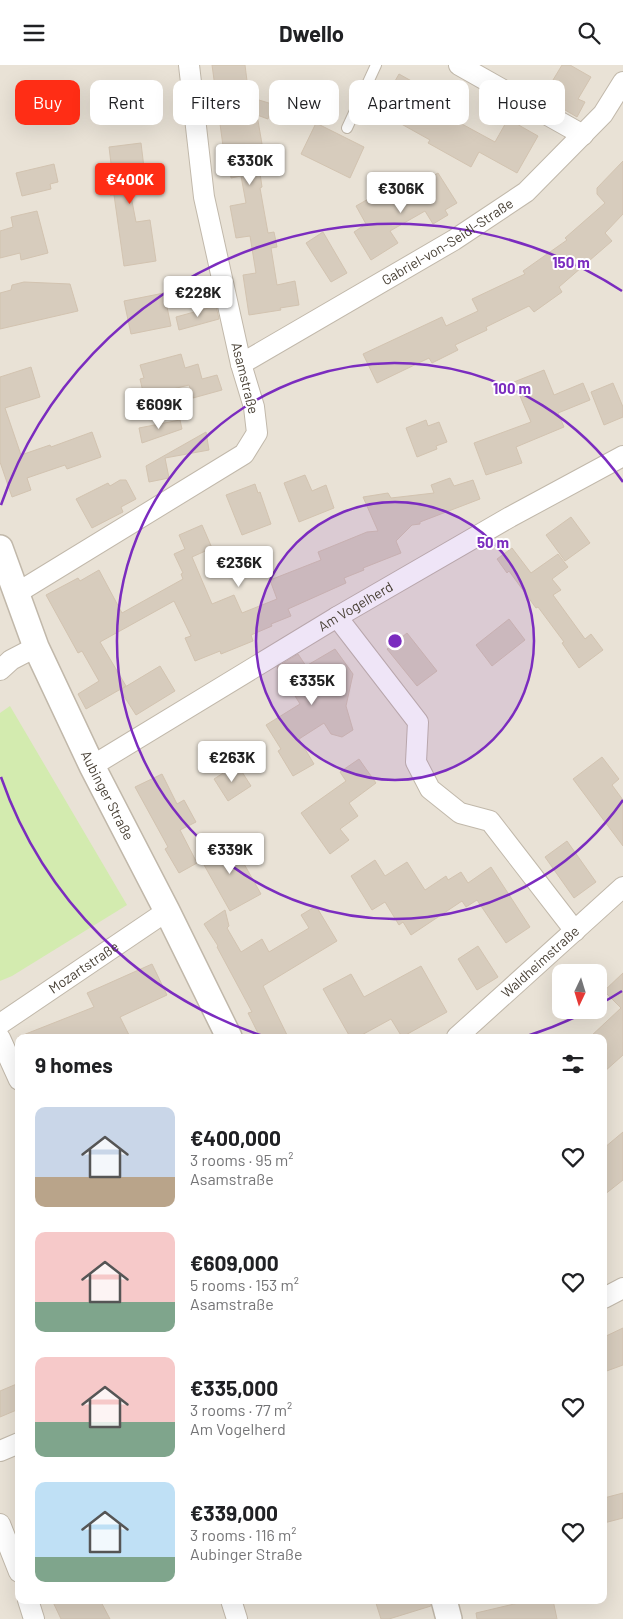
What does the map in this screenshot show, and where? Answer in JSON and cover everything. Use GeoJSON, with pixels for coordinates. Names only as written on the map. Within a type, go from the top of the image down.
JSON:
{"type":"FeatureCollection","features":[{"type":"Feature","properties":{"kind":"street","name":"Asamstraße"},"geometry":{"type":"LineString","coordinates":[[17,593],[244,454],[257,433],[254,407],[240,364],[204,197],[189,65]]}},
{"type":"Feature","properties":{"kind":"street"},"geometry":{"type":"LineString","coordinates":[[459,65],[583,135]]}},
{"type":"Feature","properties":{"kind":"street","name":"Gabriel-von-Seidl-Straße"},"geometry":{"type":"LineString","coordinates":[[240,364],[462,234],[526,192],[604,115],[623,82]]}},
{"type":"Feature","properties":{"kind":"street","name":"Am Vogelherd"},"geometry":{"type":"LineString","coordinates":[[92,766],[337,617],[510,517],[623,456]]}},
{"type":"Feature","properties":{"kind":"street","name":"Aubinger Straße"},"geometry":{"type":"LineString","coordinates":[[0,549],[36,647],[92,766],[228,1034]]}},
{"type":"Feature","properties":{"kind":"street"},"geometry":{"type":"LineString","coordinates":[[337,617],[418,722],[416,762],[430,789],[460,813],[490,821],[575,931]]}},
{"type":"Feature","properties":{"kind":"street"},"geometry":{"type":"LineString","coordinates":[[0,670],[11,660],[36,647]]}},
{"type":"Feature","properties":{"kind":"street","name":"Waldheimstraße"},"geometry":{"type":"LineString","coordinates":[[460,1034],[623,887]]}},
{"type":"Feature","properties":{"kind":"street","name":"Mozartstraße"},"geometry":{"type":"LineString","coordinates":[[0,1024],[167,911]]}},
{"type":"Feature","properties":{"kind":"street"},"geometry":{"type":"LineString","coordinates":[[0,1038],[15,1071]]}},
{"type":"Feature","properties":{"kind":"street"},"geometry":{"type":"LineString","coordinates":[[607,1296],[623,1288]]}},
{"type":"Feature","properties":{"kind":"street"},"geometry":{"type":"LineString","coordinates":[[0,1451],[15,1445]]}},
{"type":"Feature","properties":{"kind":"street"},"geometry":{"type":"LineString","coordinates":[[0,1524],[15,1562]]}},
{"type":"Feature","properties":{"kind":"street"},"geometry":{"type":"LineString","coordinates":[[29,1604],[34,1619]]}},
{"type":"Feature","properties":{"kind":"street"},"geometry":{"type":"LineString","coordinates":[[232,1604],[237,1619]]}},
{"type":"Feature","properties":{"kind":"street"},"geometry":{"type":"LineString","coordinates":[[445,1604],[449,1619]]}},
{"type":"Feature","properties":{"kind":"lane"},"geometry":{"type":"LineString","coordinates":[[346,128],[376,65]]}},
{"type":"Feature","properties":{"kind":"shaded area"},"geometry":{"type":"Polygon","coordinates":[[[0,65],[623,65],[623,1619],[0,1619],[0,65]]]}},
{"type":"Feature","properties":{"kind":"green space"},"geometry":{"type":"Polygon","coordinates":[[[10,706],[127,905],[12,976],[0,981],[0,713],[10,706]]]}},
{"type":"Feature","properties":{"kind":"building"},"geometry":{"type":"Polygon","coordinates":[[[212,65],[245,65],[247,80],[214,80],[212,65]]]}},
{"type":"Feature","properties":{"kind":"building"},"geometry":{"type":"Polygon","coordinates":[[[562,65],[570,65],[591,77],[578,99],[585,102],[577,117],[565,110],[565,80],[553,80],[562,65]]]}},
{"type":"Feature","properties":{"kind":"building"},"geometry":{"type":"Polygon","coordinates":[[[399,74],[410,80],[396,80],[399,74]]]}},
{"type":"Feature","properties":{"kind":"building"},"geometry":{"type":"Polygon","coordinates":[[[259,100],[269,103],[268,119],[259,116],[259,100]]]}},
{"type":"Feature","properties":{"kind":"building"},"geometry":{"type":"Polygon","coordinates":[[[220,125],[259,125],[262,144],[258,145],[263,172],[260,173],[262,187],[260,188],[268,233],[274,232],[277,247],[271,248],[277,285],[295,281],[299,305],[249,315],[243,275],[256,273],[250,236],[236,238],[230,206],[246,203],[241,176],[231,178],[230,168],[226,168],[220,125]]]}},
{"type":"Feature","properties":{"kind":"building"},"geometry":{"type":"Polygon","coordinates":[[[315,125],[320,125],[364,147],[350,178],[301,154],[315,125]]]}},
{"type":"Feature","properties":{"kind":"building"},"geometry":{"type":"Polygon","coordinates":[[[403,125],[464,125],[495,142],[505,125],[519,125],[538,136],[517,173],[479,152],[471,167],[428,143],[430,140],[403,125]]]}},
{"type":"Feature","properties":{"kind":"building"},"geometry":{"type":"Polygon","coordinates":[[[141,143],[145,176],[131,177],[134,196],[131,196],[136,222],[150,220],[156,261],[124,266],[114,195],[110,195],[108,180],[113,180],[109,147],[141,143]]]}},
{"type":"Feature","properties":{"kind":"building"},"geometry":{"type":"Polygon","coordinates":[[[623,161],[623,214],[605,233],[612,241],[559,287],[562,292],[534,312],[529,306],[486,327],[487,330],[455,345],[458,350],[432,363],[429,358],[377,383],[363,354],[442,317],[446,326],[478,311],[472,299],[525,274],[523,271],[567,240],[565,238],[605,203],[597,194],[597,188],[623,161]]]}},
{"type":"Feature","properties":{"kind":"building"},"geometry":{"type":"Polygon","coordinates":[[[54,164],[58,182],[50,184],[51,189],[22,196],[16,173],[54,164]]]}},
{"type":"Feature","properties":{"kind":"building"},"geometry":{"type":"Polygon","coordinates":[[[438,173],[457,203],[445,210],[448,215],[433,224],[425,211],[390,231],[398,243],[371,260],[354,232],[366,224],[356,206],[384,190],[392,204],[438,173]]]}},
{"type":"Feature","properties":{"kind":"building"},"geometry":{"type":"Polygon","coordinates":[[[37,211],[48,253],[21,260],[20,253],[0,258],[0,231],[13,227],[11,217],[37,211]]]}},
{"type":"Feature","properties":{"kind":"building"},"geometry":{"type":"Polygon","coordinates":[[[323,232],[347,273],[331,282],[306,243],[323,232]]]}},
{"type":"Feature","properties":{"kind":"building"},"geometry":{"type":"Polygon","coordinates":[[[24,282],[70,284],[78,311],[0,329],[0,293],[11,290],[12,285],[24,282]]]}},
{"type":"Feature","properties":{"kind":"building"},"geometry":{"type":"Polygon","coordinates":[[[164,293],[171,326],[131,334],[124,301],[164,293]]]}},
{"type":"Feature","properties":{"kind":"building"},"geometry":{"type":"Polygon","coordinates":[[[216,306],[219,319],[179,330],[176,317],[216,306]]]}},
{"type":"Feature","properties":{"kind":"building"},"geometry":{"type":"Polygon","coordinates":[[[181,354],[185,368],[198,364],[202,379],[217,375],[222,390],[193,398],[189,385],[144,396],[140,379],[144,378],[140,365],[181,354]]]}},
{"type":"Feature","properties":{"kind":"building"},"geometry":{"type":"Polygon","coordinates":[[[31,367],[40,397],[5,408],[21,455],[50,445],[51,447],[92,432],[101,457],[67,469],[65,465],[27,478],[31,490],[12,497],[0,462],[0,377],[31,367]]]}},
{"type":"Feature","properties":{"kind":"building"},"geometry":{"type":"Polygon","coordinates":[[[544,370],[554,395],[583,383],[590,400],[558,413],[564,427],[516,447],[522,463],[486,475],[474,443],[531,422],[514,382],[544,370]]]}},
{"type":"Feature","properties":{"kind":"building"},"geometry":{"type":"Polygon","coordinates":[[[613,383],[623,407],[623,417],[604,425],[591,392],[613,383]]]}},
{"type":"Feature","properties":{"kind":"building"},"geometry":{"type":"Polygon","coordinates":[[[180,420],[182,429],[142,443],[139,428],[180,420]]]}},
{"type":"Feature","properties":{"kind":"building"},"geometry":{"type":"Polygon","coordinates":[[[426,420],[428,426],[439,422],[447,442],[436,446],[437,449],[417,457],[406,428],[426,420]]]}},
{"type":"Feature","properties":{"kind":"building"},"geometry":{"type":"Polygon","coordinates":[[[206,432],[209,450],[165,458],[169,478],[149,482],[146,466],[206,432]]]}},
{"type":"Feature","properties":{"kind":"building"},"geometry":{"type":"Polygon","coordinates":[[[305,475],[312,491],[326,485],[334,508],[299,522],[284,483],[305,475]]]}},
{"type":"Feature","properties":{"kind":"building"},"geometry":{"type":"Polygon","coordinates":[[[450,478],[454,486],[473,480],[480,499],[420,522],[420,524],[412,525],[396,541],[401,553],[363,568],[364,570],[344,578],[346,583],[288,609],[291,616],[251,635],[253,641],[221,654],[220,651],[195,661],[185,638],[191,636],[174,601],[100,642],[126,686],[86,709],[78,694],[99,681],[82,651],[78,653],[46,595],[78,578],[80,581],[99,570],[122,613],[183,579],[181,574],[183,573],[174,554],[185,549],[179,535],[202,525],[212,548],[192,557],[212,604],[234,595],[242,613],[277,599],[270,580],[321,560],[318,552],[367,532],[378,531],[363,497],[388,493],[391,498],[434,493],[431,485],[450,478]]]}},
{"type":"Feature","properties":{"kind":"building"},"geometry":{"type":"Polygon","coordinates":[[[120,480],[126,480],[136,499],[121,507],[123,512],[92,528],[76,499],[108,483],[110,486],[120,480]]]}},
{"type":"Feature","properties":{"kind":"building"},"geometry":{"type":"Polygon","coordinates":[[[255,484],[258,493],[260,492],[271,524],[242,535],[226,495],[255,484]]]}},
{"type":"Feature","properties":{"kind":"building"},"geometry":{"type":"Polygon","coordinates":[[[571,517],[590,543],[565,561],[546,535],[571,517]]]}},
{"type":"Feature","properties":{"kind":"building"},"geometry":{"type":"Polygon","coordinates":[[[512,548],[531,573],[558,554],[568,567],[552,579],[561,590],[553,595],[585,639],[591,634],[603,650],[579,668],[562,643],[564,642],[538,607],[536,608],[509,571],[507,573],[497,559],[512,548]]]}},
{"type":"Feature","properties":{"kind":"building"},"geometry":{"type":"Polygon","coordinates":[[[509,619],[525,640],[492,666],[476,645],[509,619]]]}},
{"type":"Feature","properties":{"kind":"building"},"geometry":{"type":"Polygon","coordinates":[[[407,633],[437,671],[417,686],[387,649],[407,633]]]}},
{"type":"Feature","properties":{"kind":"building"},"geometry":{"type":"Polygon","coordinates":[[[335,649],[353,674],[346,706],[353,730],[342,737],[331,734],[324,723],[299,739],[314,764],[293,776],[278,751],[281,749],[266,725],[300,704],[277,667],[298,654],[306,666],[335,649]]]}},
{"type":"Feature","properties":{"kind":"building"},"geometry":{"type":"Polygon","coordinates":[[[160,666],[175,691],[136,715],[120,690],[160,666]]]}},
{"type":"Feature","properties":{"kind":"building"},"geometry":{"type":"Polygon","coordinates":[[[602,757],[619,779],[612,785],[623,800],[623,846],[573,779],[602,757]]]}},
{"type":"Feature","properties":{"kind":"building"},"geometry":{"type":"Polygon","coordinates":[[[359,759],[376,783],[349,803],[358,816],[340,829],[349,840],[330,854],[301,813],[346,781],[340,772],[359,759]]]}},
{"type":"Feature","properties":{"kind":"building"},"geometry":{"type":"Polygon","coordinates":[[[237,764],[251,786],[228,801],[214,779],[237,764]]]}},
{"type":"Feature","properties":{"kind":"building"},"geometry":{"type":"Polygon","coordinates":[[[162,774],[177,804],[184,800],[196,822],[180,830],[197,863],[179,873],[165,849],[168,847],[135,787],[162,774]]]}},
{"type":"Feature","properties":{"kind":"building"},"geometry":{"type":"Polygon","coordinates":[[[230,839],[261,894],[230,911],[199,856],[230,839]]]}},
{"type":"Feature","properties":{"kind":"building"},"geometry":{"type":"Polygon","coordinates":[[[567,841],[596,882],[574,898],[545,857],[567,841]]]}},
{"type":"Feature","properties":{"kind":"building"},"geometry":{"type":"Polygon","coordinates":[[[375,860],[385,876],[407,862],[425,890],[446,876],[448,880],[461,872],[468,883],[491,867],[530,927],[506,943],[477,900],[466,907],[462,901],[411,935],[403,922],[399,925],[385,902],[372,910],[351,876],[375,860]]]}},
{"type":"Feature","properties":{"kind":"building"},"geometry":{"type":"Polygon","coordinates":[[[316,906],[337,941],[263,986],[287,1034],[258,1034],[248,1013],[252,1012],[218,946],[204,924],[225,910],[229,926],[227,928],[241,952],[262,939],[269,952],[309,928],[301,915],[316,906]]]}},
{"type":"Feature","properties":{"kind":"building"},"geometry":{"type":"Polygon","coordinates":[[[478,946],[498,977],[477,990],[458,959],[478,946]]]}},
{"type":"Feature","properties":{"kind":"building"},"geometry":{"type":"Polygon","coordinates":[[[152,964],[167,995],[120,1017],[128,1034],[26,1034],[94,1007],[87,993],[152,964]]]}},
{"type":"Feature","properties":{"kind":"building"},"geometry":{"type":"Polygon","coordinates":[[[421,966],[447,1012],[407,1034],[400,1034],[391,1019],[364,1034],[348,1034],[323,989],[351,974],[364,997],[421,966]]]}},
{"type":"Feature","properties":{"kind":"building"},"geometry":{"type":"Polygon","coordinates":[[[623,973],[623,1055],[607,1069],[607,1034],[593,1034],[621,1008],[608,995],[608,987],[623,973]]]}},
{"type":"Feature","properties":{"kind":"building"},"geometry":{"type":"Polygon","coordinates":[[[623,1132],[623,1180],[607,1193],[607,1145],[623,1132]]]}},
{"type":"Feature","properties":{"kind":"building"},"geometry":{"type":"Polygon","coordinates":[[[623,1328],[623,1365],[607,1371],[607,1336],[623,1328]]]}},
{"type":"Feature","properties":{"kind":"building"},"geometry":{"type":"Polygon","coordinates":[[[15,1385],[15,1411],[0,1417],[0,1391],[15,1385]]]}},
{"type":"Feature","properties":{"kind":"building"},"geometry":{"type":"Polygon","coordinates":[[[623,1493],[623,1518],[607,1522],[607,1497],[623,1493]]]}},
{"type":"Feature","properties":{"kind":"building"},"geometry":{"type":"Polygon","coordinates":[[[54,1604],[102,1604],[110,1619],[61,1619],[54,1604]]]}},
{"type":"Feature","properties":{"kind":"building"},"geometry":{"type":"Polygon","coordinates":[[[376,1604],[431,1604],[431,1606],[389,1619],[381,1619],[376,1604]]]}},
{"type":"Feature","properties":{"kind":"building"},"geometry":{"type":"Polygon","coordinates":[[[514,1604],[554,1604],[557,1619],[477,1619],[476,1613],[514,1604]]]}}]}
